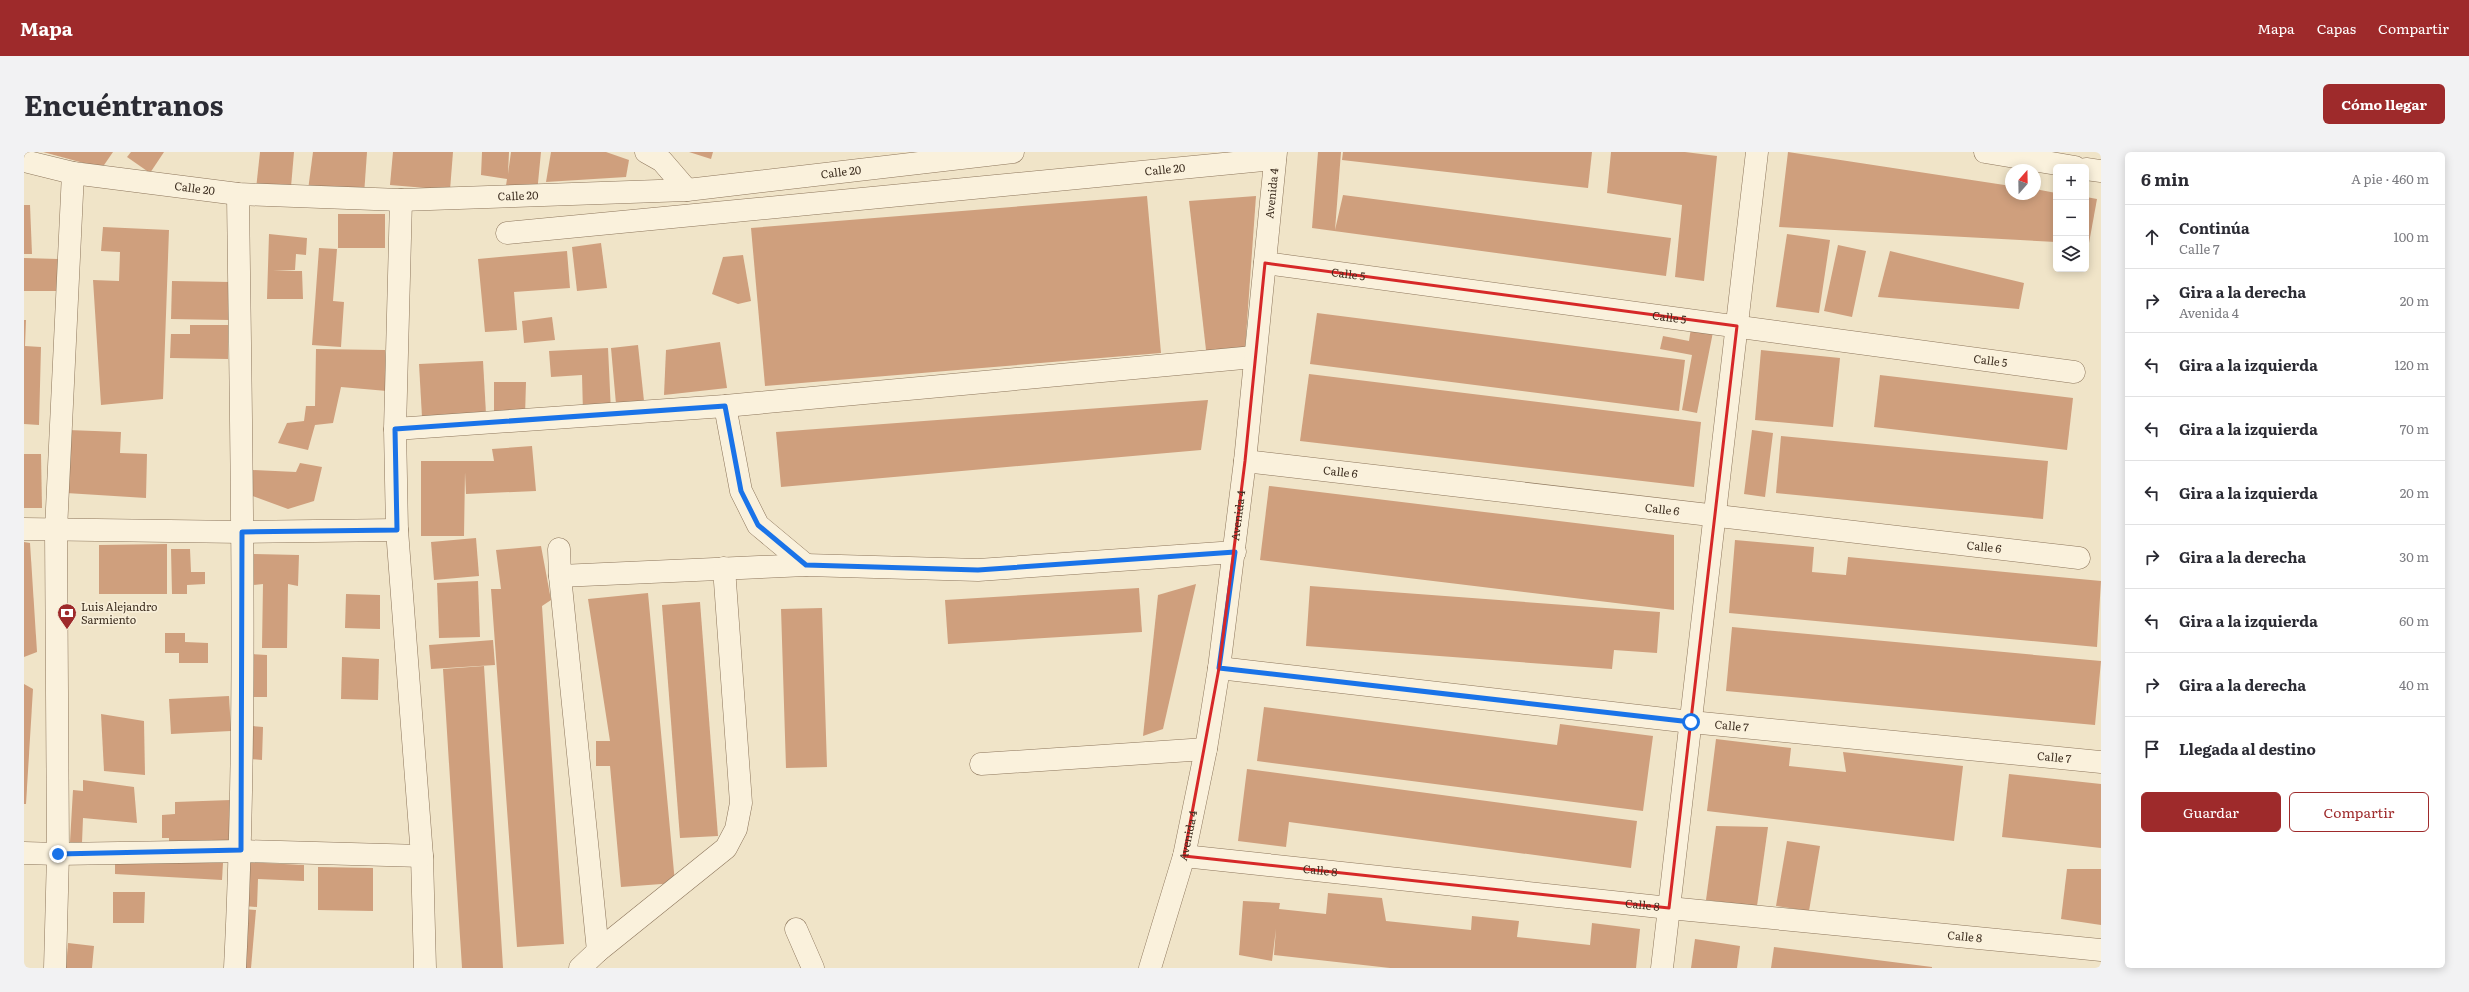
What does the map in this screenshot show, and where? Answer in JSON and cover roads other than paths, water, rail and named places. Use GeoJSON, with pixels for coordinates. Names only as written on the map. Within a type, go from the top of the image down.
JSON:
{"type":"FeatureCollection","features":[{"type":"Feature","properties":{"kind":"street"},"geometry":{"type":"LineString","coordinates":[[646,152],[662,161],[687,190]]}},
{"type":"Feature","properties":{"kind":"street","name":"Calle 20"},"geometry":{"type":"LineString","coordinates":[[24,161],[73,173],[238,194],[401,200],[687,190],[1013,152]]}},
{"type":"Feature","properties":{"kind":"street"},"geometry":{"type":"LineString","coordinates":[[1662,968],[1757,152]]}},
{"type":"Feature","properties":{"kind":"street"},"geometry":{"type":"LineString","coordinates":[[1985,152],[2057,164]]}},
{"type":"Feature","properties":{"kind":"street","name":"Calle 20"},"geometry":{"type":"LineString","coordinates":[[507,233],[1275,155]]}},
{"type":"Feature","properties":{"kind":"street","name":"Avenida 4"},"geometry":{"type":"LineString","coordinates":[[1150,968],[1184,856],[1206,749],[1219,668],[1246,461],[1254,357],[1275,155]]}},
{"type":"Feature","properties":{"kind":"street"},"geometry":{"type":"LineString","coordinates":[[2089,169],[2101,171]]}},
{"type":"Feature","properties":{"kind":"street"},"geometry":{"type":"LineString","coordinates":[[55,968],[58,854],[56,530],[73,173]]}},
{"type":"Feature","properties":{"kind":"street"},"geometry":{"type":"LineString","coordinates":[[235,968],[241,850],[242,532],[238,194]]}},
{"type":"Feature","properties":{"kind":"street"},"geometry":{"type":"LineString","coordinates":[[401,200],[395,429],[397,530],[422,856],[425,968]]}},
{"type":"Feature","properties":{"kind":"street","name":"Calle 5"},"geometry":{"type":"LineString","coordinates":[[1265,262],[2074,372]]}},
{"type":"Feature","properties":{"kind":"street"},"geometry":{"type":"LineString","coordinates":[[395,429],[725,406],[1254,357]]}},
{"type":"Feature","properties":{"kind":"street"},"geometry":{"type":"LineString","coordinates":[[725,406],[741,491],[758,525],[806,565]]}},
{"type":"Feature","properties":{"kind":"street","name":"Calle 6"},"geometry":{"type":"LineString","coordinates":[[1246,461],[2079,558]]}},
{"type":"Feature","properties":{"kind":"street"},"geometry":{"type":"LineString","coordinates":[[24,529],[242,532],[397,530]]}},
{"type":"Feature","properties":{"kind":"street"},"geometry":{"type":"LineString","coordinates":[[559,549],[560,576],[598,951]]}},
{"type":"Feature","properties":{"kind":"street"},"geometry":{"type":"LineString","coordinates":[[560,576],[806,565],[978,570],[1235,552]]}},
{"type":"Feature","properties":{"kind":"street"},"geometry":{"type":"LineString","coordinates":[[580,968],[598,951],[726,848],[736,829],[741,803],[724,568]]}},
{"type":"Feature","properties":{"kind":"street","name":"Calle 7"},"geometry":{"type":"LineString","coordinates":[[1219,668],[1691,722],[2101,762]]}},
{"type":"Feature","properties":{"kind":"street"},"geometry":{"type":"LineString","coordinates":[[982,764],[1206,749]]}},
{"type":"Feature","properties":{"kind":"street"},"geometry":{"type":"LineString","coordinates":[[24,853],[58,854],[241,850],[422,856]]}},
{"type":"Feature","properties":{"kind":"street","name":"Calle 8"},"geometry":{"type":"LineString","coordinates":[[1184,856],[1669,908],[2101,950]]}},
{"type":"Feature","properties":{"kind":"street"},"geometry":{"type":"LineString","coordinates":[[796,929],[813,968]]}},
{"type":"Feature","properties":{"kind":"place","name":"Luis Alejandro Sarmiento"},"geometry":{"type":"Point","coordinates":[67,630]}}]}
